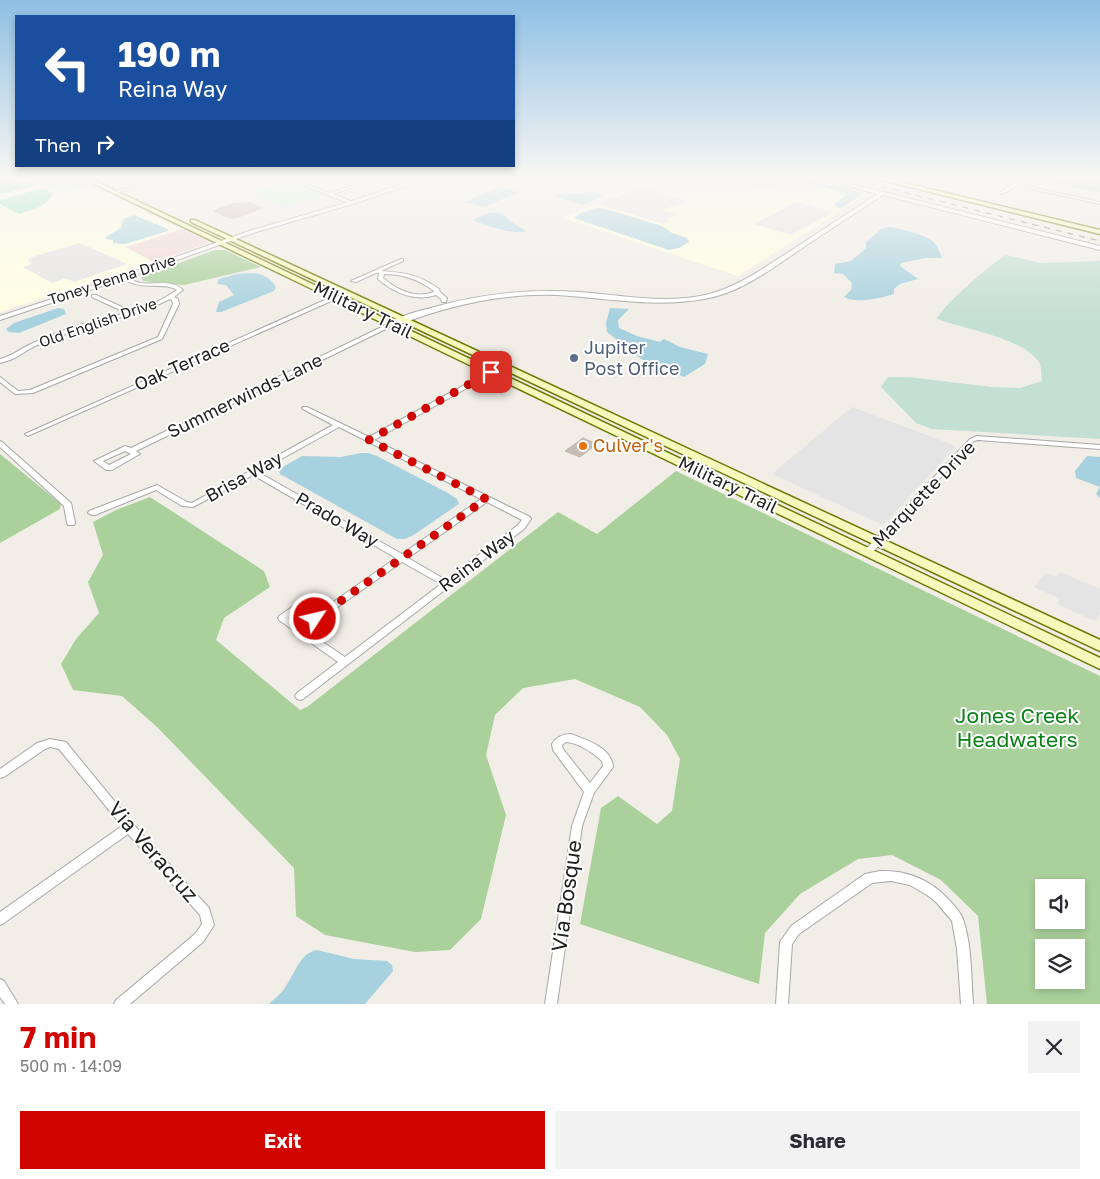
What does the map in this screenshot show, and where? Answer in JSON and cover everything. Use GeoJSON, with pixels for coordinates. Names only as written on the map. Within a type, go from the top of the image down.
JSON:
{"type":"FeatureCollection","features":[{"type":"Feature","properties":{"kind":"main road","name":"Military Trail"},"geometry":{"type":"LineString","coordinates":[[183,225],[336,297],[503,366],[1100,646]]}},
{"type":"Feature","properties":{"kind":"main road","name":"Military Trail"},"geometry":{"type":"LineString","coordinates":[[201,225],[395,321],[491,372],[1100,664]]}},
{"type":"Feature","properties":{"kind":"main road"},"geometry":{"type":"LineString","coordinates":[[1073,225],[1100,232]]}},
{"type":"Feature","properties":{"kind":"street","name":"Toney Penna Drive"},"geometry":{"type":"LineString","coordinates":[[0,318],[124,278],[231,239],[278,225]]}},
{"type":"Feature","properties":{"kind":"street"},"geometry":{"type":"LineString","coordinates":[[395,321],[444,301],[490,292],[563,290],[639,298],[688,296],[711,292],[732,285],[827,225]]}},
{"type":"Feature","properties":{"kind":"street"},"geometry":{"type":"LineString","coordinates":[[395,321],[440,306],[490,295],[556,293],[652,302],[716,295],[738,287],[830,225]]}},
{"type":"Feature","properties":{"kind":"street"},"geometry":{"type":"LineString","coordinates":[[1009,225],[1100,248]]}},
{"type":"Feature","properties":{"kind":"street"},"geometry":{"type":"LineString","coordinates":[[354,281],[378,272],[401,260]]}},
{"type":"Feature","properties":{"kind":"street"},"geometry":{"type":"LineString","coordinates":[[378,272],[380,278],[395,289],[418,295],[435,294],[444,301]]}},
{"type":"Feature","properties":{"kind":"street"},"geometry":{"type":"LineString","coordinates":[[378,272],[414,277],[426,282],[437,290],[435,294]]}},
{"type":"Feature","properties":{"kind":"street"},"geometry":{"type":"LineString","coordinates":[[124,278],[128,282],[144,287],[172,286],[180,288],[179,292],[170,297]]}},
{"type":"Feature","properties":{"kind":"street"},"geometry":{"type":"LineString","coordinates":[[94,296],[122,309],[127,314]]}},
{"type":"Feature","properties":{"kind":"street"},"geometry":{"type":"LineString","coordinates":[[0,379],[17,393],[31,392],[154,341],[160,338],[176,304],[175,299],[170,297]]}},
{"type":"Feature","properties":{"kind":"street","name":"Old English Drive"},"geometry":{"type":"LineString","coordinates":[[0,361],[11,358],[34,345],[92,322],[138,312],[170,297]]}},
{"type":"Feature","properties":{"kind":"street","name":"Oak Terrace"},"geometry":{"type":"LineString","coordinates":[[28,434],[336,297]]}},
{"type":"Feature","properties":{"kind":"street","name":"Summerwinds Lane"},"geometry":{"type":"LineString","coordinates":[[131,451],[395,321]]}},
{"type":"Feature","properties":{"kind":"street"},"geometry":{"type":"LineString","coordinates":[[369,440],[503,366]]}},
{"type":"Feature","properties":{"kind":"street","name":"Reina Way"},"geometry":{"type":"LineString","coordinates":[[300,696],[526,523],[527,520],[305,408]]}},
{"type":"Feature","properties":{"kind":"street","name":"Brisa Way"},"geometry":{"type":"LineString","coordinates":[[92,513],[157,487],[185,504],[193,505],[338,425]]}},
{"type":"Feature","properties":{"kind":"street","name":"Marquette Drive"},"geometry":{"type":"LineString","coordinates":[[868,552],[972,440],[977,438],[1100,447]]}},
{"type":"Feature","properties":{"kind":"street"},"geometry":{"type":"LineString","coordinates":[[0,443],[68,505],[71,523]]}},
{"type":"Feature","properties":{"kind":"street","name":"Prado Way"},"geometry":{"type":"LineString","coordinates":[[253,472],[446,584]]}},
{"type":"Feature","properties":{"kind":"street"},"geometry":{"type":"LineString","coordinates":[[299,630],[486,499]]}},
{"type":"Feature","properties":{"kind":"street"},"geometry":{"type":"LineString","coordinates":[[313,596],[282,618],[344,662]]}},
{"type":"Feature","properties":{"kind":"street","name":"Via Bosque"},"geometry":{"type":"LineString","coordinates":[[551,1004],[577,826],[590,791],[608,767],[607,760],[602,755],[574,739],[568,737],[561,740],[557,744],[558,750],[590,791]]}},
{"type":"Feature","properties":{"kind":"street","name":"Via Veracruz"},"geometry":{"type":"LineString","coordinates":[[0,774],[41,746],[50,743],[62,745],[130,827],[205,912],[208,925],[199,938],[120,1004]]}},
{"type":"Feature","properties":{"kind":"street"},"geometry":{"type":"LineString","coordinates":[[0,919],[130,827]]}},
{"type":"Feature","properties":{"kind":"street"},"geometry":{"type":"LineString","coordinates":[[782,1004],[786,942],[795,930],[869,878],[881,875],[899,876],[918,882],[940,897],[956,917],[960,930],[967,1004]]}},
{"type":"Feature","properties":{"kind":"street"},"geometry":{"type":"LineString","coordinates":[[0,985],[12,1004]]}},
{"type":"Feature","properties":{"kind":"shaded area"},"geometry":{"type":"Polygon","coordinates":[[[0,225],[172,225],[181,229],[126,247],[153,262],[0,312],[0,225]]]}},
{"type":"Feature","properties":{"kind":"shaded area"},"geometry":{"type":"Polygon","coordinates":[[[584,225],[818,225],[738,276],[584,225]]]}},
{"type":"Feature","properties":{"kind":"shaded area"},"geometry":{"type":"Polygon","coordinates":[[[757,225],[810,225],[791,235],[757,225]]]}},
{"type":"Feature","properties":{"kind":"shaded area"},"geometry":{"type":"Polygon","coordinates":[[[181,229],[210,242],[153,262],[126,247],[181,229]]]}},
{"type":"Feature","properties":{"kind":"shaded area"},"geometry":{"type":"Polygon","coordinates":[[[80,243],[127,264],[74,282],[66,278],[52,283],[23,267],[32,264],[28,261],[29,258],[80,243]]]}},
{"type":"Feature","properties":{"kind":"shaded area"},"geometry":{"type":"Polygon","coordinates":[[[1006,255],[1041,263],[1100,261],[1100,439],[932,429],[916,423],[881,387],[888,377],[909,377],[991,387],[1020,388],[1042,381],[1039,362],[1020,347],[1007,340],[937,319],[948,304],[990,266],[1006,255]]]}},
{"type":"Feature","properties":{"kind":"shaded area"},"geometry":{"type":"Polygon","coordinates":[[[852,407],[956,446],[883,525],[772,474],[852,407]]]}},
{"type":"Feature","properties":{"kind":"shaded area"},"geometry":{"type":"Polygon","coordinates":[[[1060,572],[1100,589],[1100,613],[1095,621],[1057,604],[1060,599],[1034,587],[1045,573],[1056,577],[1060,572]]]}},
{"type":"Feature","properties":{"kind":"green space"},"geometry":{"type":"Polygon","coordinates":[[[215,250],[225,250],[261,267],[184,285],[143,281],[141,277],[215,250]]]}},
{"type":"Feature","properties":{"kind":"green space"},"geometry":{"type":"Polygon","coordinates":[[[0,454],[61,504],[60,509],[0,543],[0,454]]]}},
{"type":"Feature","properties":{"kind":"green space","name":"Jones Creek Headwaters"},"geometry":{"type":"Polygon","coordinates":[[[676,471],[1100,676],[1100,1004],[987,1004],[978,916],[941,880],[892,855],[858,859],[800,894],[765,933],[759,984],[580,924],[601,808],[618,796],[657,824],[672,811],[680,759],[667,735],[640,707],[575,679],[523,688],[495,715],[486,755],[506,815],[481,919],[450,950],[415,952],[325,935],[296,916],[294,868],[157,727],[122,696],[73,690],[61,664],[76,639],[99,613],[88,582],[103,555],[93,522],[116,510],[150,497],[264,571],[270,587],[224,618],[216,640],[300,710],[307,707],[558,512],[597,534],[676,471]]]}},
{"type":"Feature","properties":{"kind":"water"},"geometry":{"type":"Polygon","coordinates":[[[122,225],[158,225],[168,229],[168,231],[125,244],[113,243],[113,240],[106,239],[106,237],[121,228],[122,225]]]}},
{"type":"Feature","properties":{"kind":"water"},"geometry":{"type":"Polygon","coordinates":[[[486,225],[516,225],[526,231],[515,232],[486,225]]]}},
{"type":"Feature","properties":{"kind":"water"},"geometry":{"type":"Polygon","coordinates":[[[594,225],[658,225],[672,233],[687,238],[689,242],[679,248],[669,250],[594,225]]]}},
{"type":"Feature","properties":{"kind":"water"},"geometry":{"type":"Polygon","coordinates":[[[887,227],[924,236],[933,241],[942,258],[925,258],[901,263],[900,266],[918,279],[900,284],[894,289],[894,294],[876,299],[861,300],[844,297],[851,290],[852,283],[843,274],[834,273],[835,264],[851,261],[866,248],[866,242],[880,230],[887,227]]]}},
{"type":"Feature","properties":{"kind":"water"},"geometry":{"type":"Polygon","coordinates":[[[254,273],[269,279],[276,287],[274,291],[221,312],[216,312],[219,302],[234,295],[226,285],[217,284],[219,279],[237,274],[254,273]]]}},
{"type":"Feature","properties":{"kind":"water"},"geometry":{"type":"Polygon","coordinates":[[[58,308],[64,309],[66,314],[19,333],[9,332],[6,329],[14,323],[58,308]]]}},
{"type":"Feature","properties":{"kind":"water"},"geometry":{"type":"Polygon","coordinates":[[[610,308],[629,309],[618,320],[619,328],[637,336],[660,342],[664,339],[680,347],[708,354],[705,364],[684,377],[641,359],[607,332],[606,323],[610,308]]]}},
{"type":"Feature","properties":{"kind":"water"},"geometry":{"type":"Polygon","coordinates":[[[361,453],[377,456],[448,493],[457,499],[459,504],[412,536],[405,539],[397,539],[279,472],[281,468],[302,456],[341,457],[361,453]]]}},
{"type":"Feature","properties":{"kind":"water"},"geometry":{"type":"Polygon","coordinates":[[[1087,456],[1100,457],[1100,487],[1076,478],[1075,471],[1087,456]]]}},
{"type":"Feature","properties":{"kind":"water"},"geometry":{"type":"Polygon","coordinates":[[[1100,487],[1100,498],[1096,494],[1100,487]]]}},
{"type":"Feature","properties":{"kind":"water"},"geometry":{"type":"Polygon","coordinates":[[[317,950],[354,959],[387,961],[392,965],[393,971],[365,1004],[269,1004],[284,989],[302,959],[317,950]]]}},
{"type":"Feature","properties":{"kind":"building","name":"Culver's"},"geometry":{"type":"Polygon","coordinates":[[[583,438],[597,444],[580,457],[565,451],[583,438]]]}},
{"type":"Feature","properties":{"kind":"railway"},"geometry":{"type":"LineString","coordinates":[[1035,225],[1100,241]]}},
{"type":"Feature","properties":{"kind":"place","name":"Jupiter Post Office"},"geometry":{"type":"Point","coordinates":[574,358]}},
{"type":"Feature","properties":{"kind":"place","name":"Culver's"},"geometry":{"type":"Point","coordinates":[583,446]}},
{"type":"Feature","properties":{"kind":"route"},"geometry":{"type":"LineString","coordinates":[[315,619],[486,499],[369,440],[491,372]]}}]}
